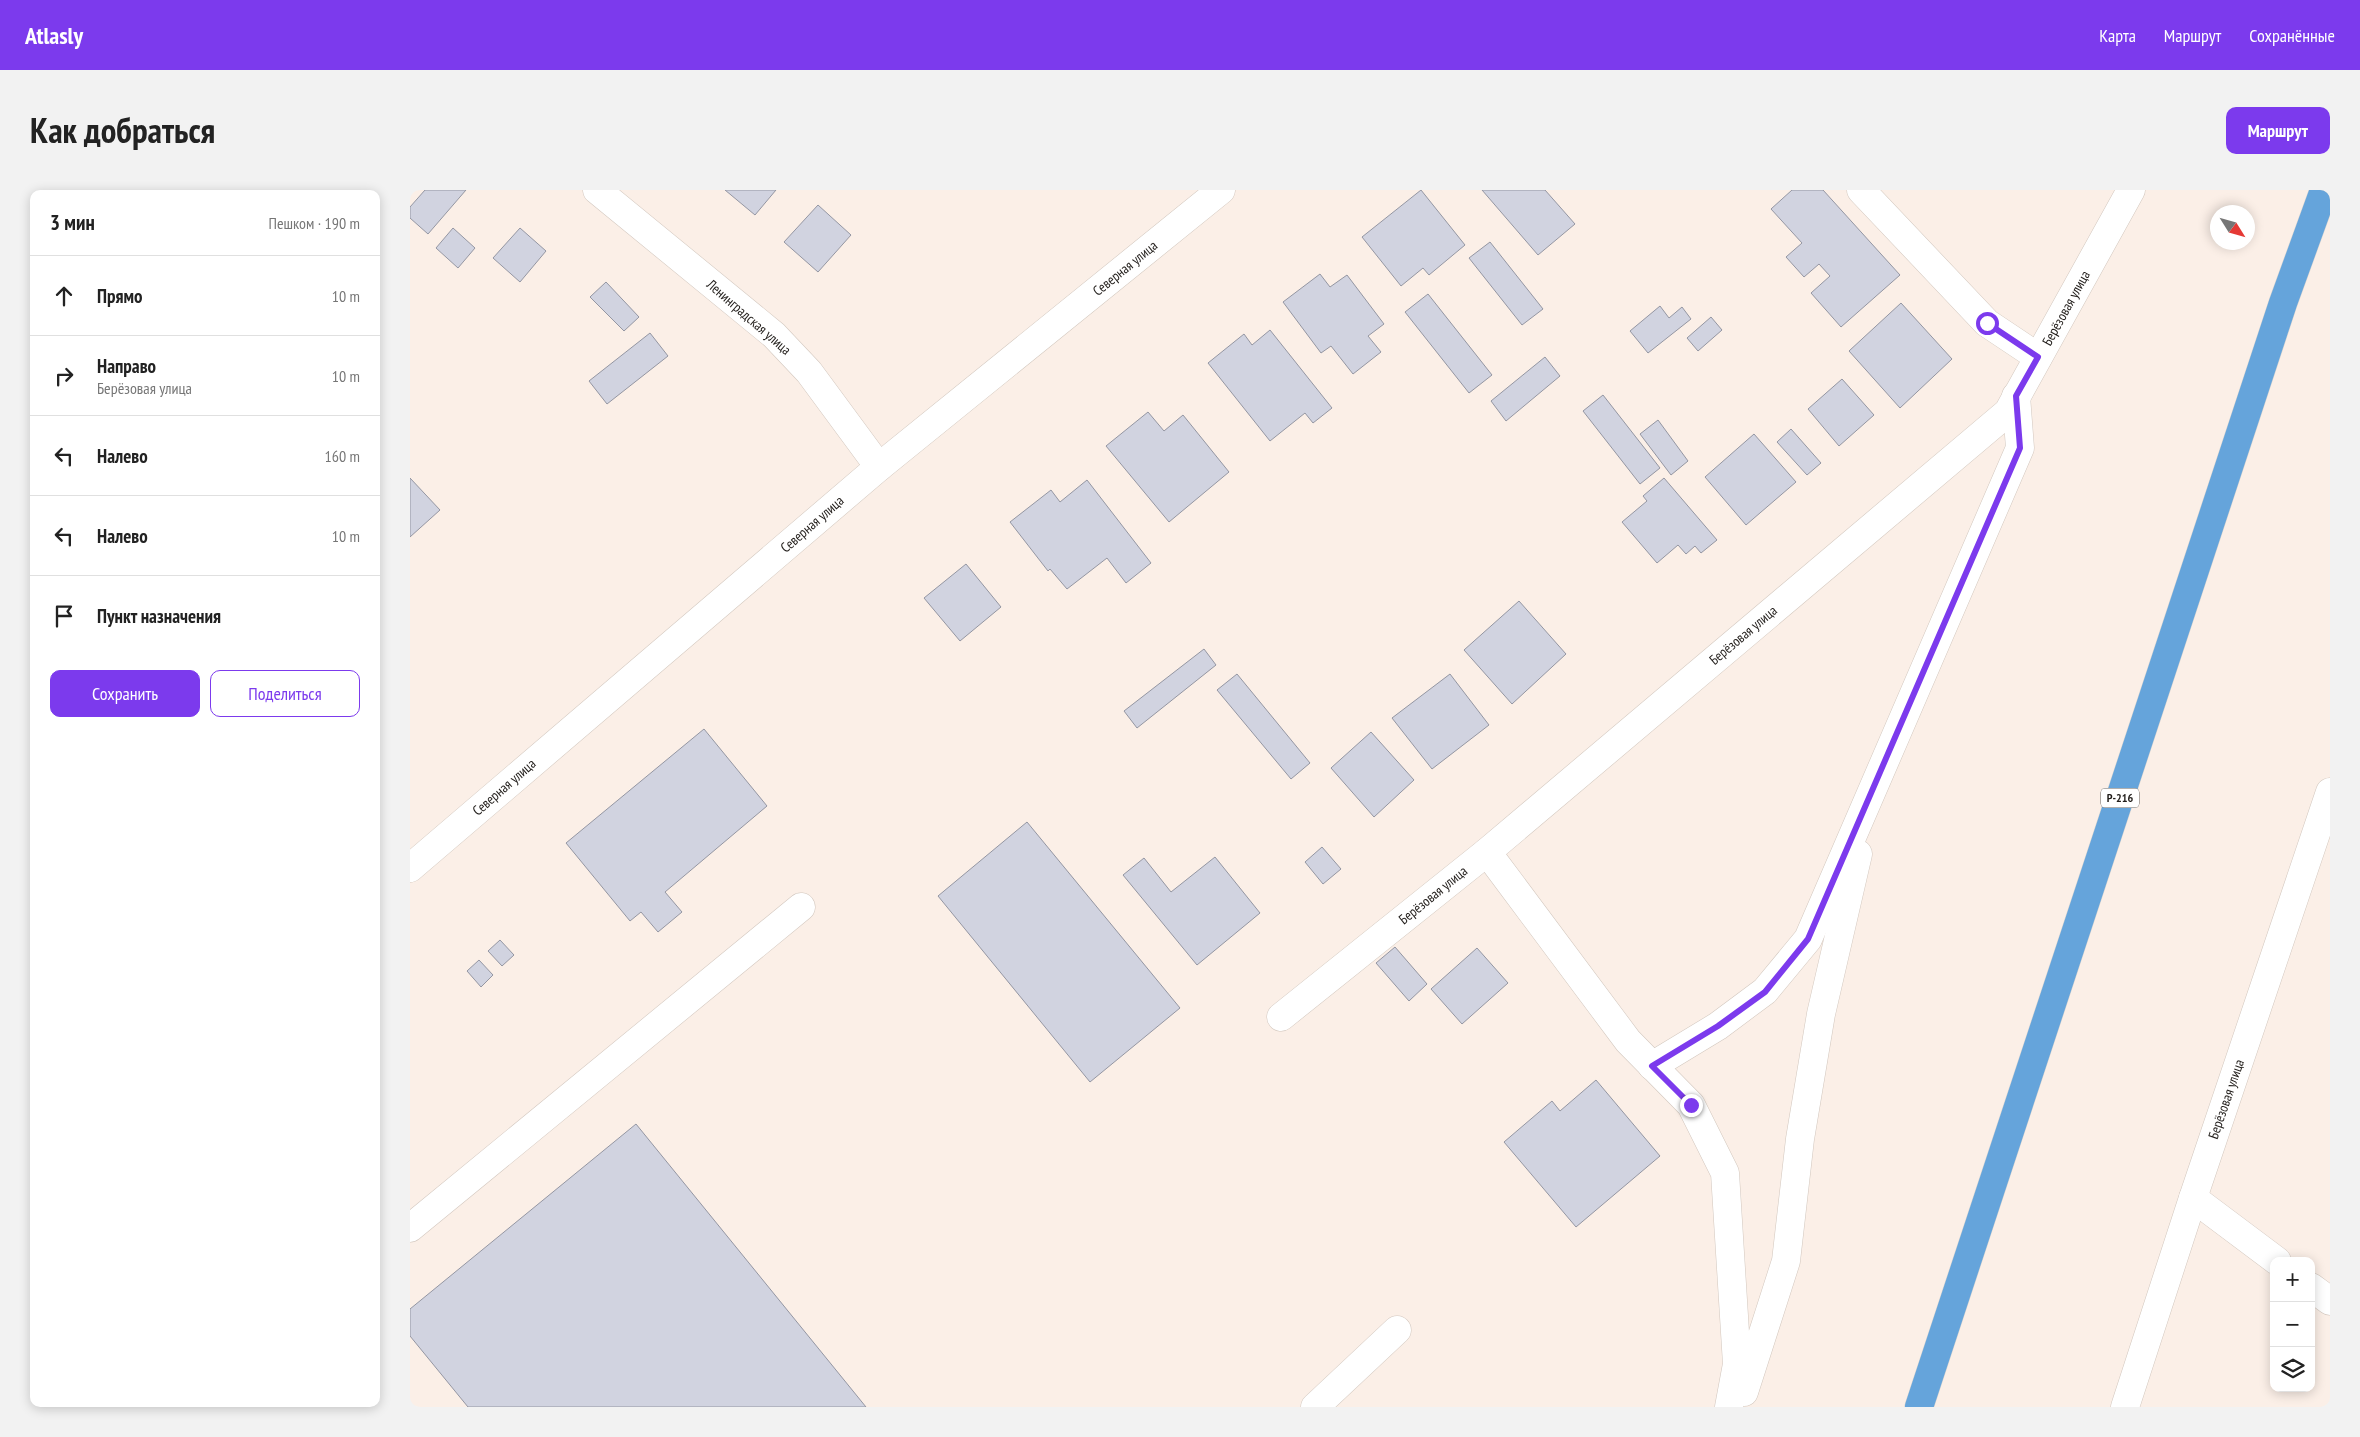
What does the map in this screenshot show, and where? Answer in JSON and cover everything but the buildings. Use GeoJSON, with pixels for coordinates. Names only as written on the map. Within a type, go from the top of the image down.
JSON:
{"type":"FeatureCollection","features":[{"type":"Feature","properties":{"kind":"highway","name":"Р-216"},"geometry":{"type":"LineString","coordinates":[[1919,1407],[2280,312],[2324,190]]}},
{"type":"Feature","properties":{"kind":"street","name":"Ленинградская улица"},"geometry":{"type":"LineString","coordinates":[[597,190],[774,335],[809,372],[879,467]]}},
{"type":"Feature","properties":{"kind":"street"},"geometry":{"type":"LineString","coordinates":[[1861,190],[1987,323],[2038,357]]}},
{"type":"Feature","properties":{"kind":"street","name":"Берёзовая улица"},"geometry":{"type":"LineString","coordinates":[[1281,1017],[1486,852],[2008,412],[2132,190]]}},
{"type":"Feature","properties":{"kind":"street","name":"Северная улица"},"geometry":{"type":"LineString","coordinates":[[410,868],[879,467],[1210,194]]}},
{"type":"Feature","properties":{"kind":"street"},"geometry":{"type":"LineString","coordinates":[[1652,1066],[1718,1026],[1765,992],[1808,939],[2020,448],[2016,396]]}},
{"type":"Feature","properties":{"kind":"street","name":"Берёзовая улица"},"geometry":{"type":"LineString","coordinates":[[2125,1407],[2193,1198],[2330,792]]}},
{"type":"Feature","properties":{"kind":"street"},"geometry":{"type":"LineString","coordinates":[[1738,1407],[1757,1356],[1786,1261],[1800,1139],[1822,1014],[1844,923],[1870,798]]}},
{"type":"Feature","properties":{"kind":"street"},"geometry":{"type":"LineString","coordinates":[[1486,852],[1628,1041],[1691,1105],[1725,1173],[1737,1364],[1729,1407]]}},
{"type":"Feature","properties":{"kind":"street"},"geometry":{"type":"LineString","coordinates":[[410,1228],[801,906]]}},
{"type":"Feature","properties":{"kind":"street"},"geometry":{"type":"LineString","coordinates":[[2193,1198],[2272,1257]]}},
{"type":"Feature","properties":{"kind":"street"},"geometry":{"type":"LineString","coordinates":[[2315,1290],[2330,1301]]}},
{"type":"Feature","properties":{"kind":"street"},"geometry":{"type":"LineString","coordinates":[[1315,1407],[1397,1330]]}},
{"type":"Feature","properties":{"kind":"route"},"geometry":{"type":"LineString","coordinates":[[1691,1105],[1652,1066],[1718,1026],[1765,992],[1808,939],[2020,448],[2016,396],[2038,357],[1987,323]]}}]}
